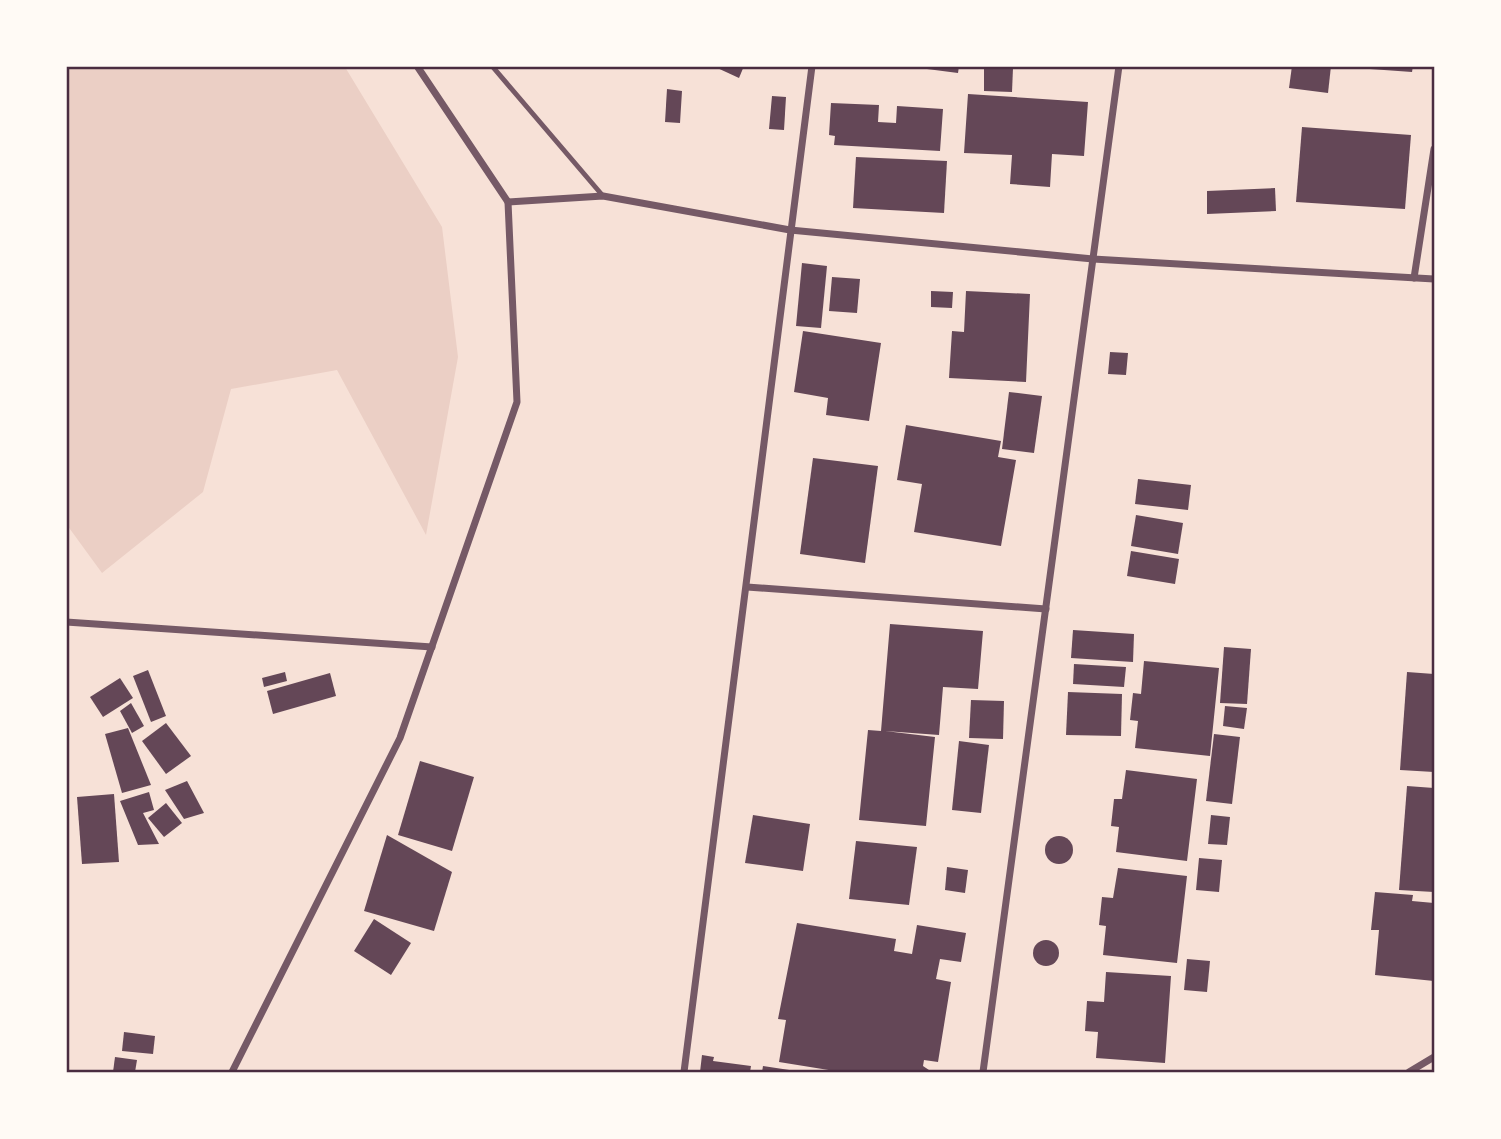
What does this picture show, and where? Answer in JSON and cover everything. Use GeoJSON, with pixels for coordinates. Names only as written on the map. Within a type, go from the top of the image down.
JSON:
{"type":"FeatureCollection","features":[{"type":"Feature","properties":{"kind":"street"},"geometry":{"type":"LineString","coordinates":[[232,1073],[400,738],[517,402],[508,202],[417,66]]}},
{"type":"Feature","properties":{"kind":"street"},"geometry":{"type":"LineString","coordinates":[[684,1073],[812,66]]}},
{"type":"Feature","properties":{"kind":"street"},"geometry":{"type":"LineString","coordinates":[[983,1073],[1119,66]]}},
{"type":"Feature","properties":{"kind":"street"},"geometry":{"type":"LineString","coordinates":[[1414,278],[1434,149]]}},
{"type":"Feature","properties":{"kind":"street"},"geometry":{"type":"LineString","coordinates":[[508,202],[603,196],[790,230],[1093,259],[1434,279]]}},
{"type":"Feature","properties":{"kind":"street"},"geometry":{"type":"LineString","coordinates":[[747,587],[1046,609]]}},
{"type":"Feature","properties":{"kind":"street"},"geometry":{"type":"LineString","coordinates":[[66,622],[432,647]]}},
{"type":"Feature","properties":{"kind":"street"},"geometry":{"type":"LineString","coordinates":[[1409,1073],[1434,1057]]}},
{"type":"Feature","properties":{"kind":"lane"},"geometry":{"type":"LineString","coordinates":[[492,66],[603,196]]}},
{"type":"Feature","properties":{"kind":"shaded area"},"geometry":{"type":"Polygon","coordinates":[[[66,67],[345,67],[442,227],[458,357],[426,535],[337,370],[231,389],[203,492],[102,573],[67,525],[66,67]]]}},
{"type":"Feature","properties":{"kind":"building"},"geometry":{"type":"Polygon","coordinates":[[[713,66],[744,66],[739,78],[713,66]]]}},
{"type":"Feature","properties":{"kind":"building"},"geometry":{"type":"Polygon","coordinates":[[[927,66],[959,66],[958,73],[927,69],[927,66]]]}},
{"type":"Feature","properties":{"kind":"building"},"geometry":{"type":"Polygon","coordinates":[[[1292,66],[1331,66],[1328,93],[1289,88],[1292,66]]]}},
{"type":"Feature","properties":{"kind":"building"},"geometry":{"type":"Polygon","coordinates":[[[1370,66],[1413,66],[1412,72],[1370,69],[1370,66]]]}},
{"type":"Feature","properties":{"kind":"building"},"geometry":{"type":"Polygon","coordinates":[[[984,68],[1013,68],[1012,92],[984,91],[984,68]]]}},
{"type":"Feature","properties":{"kind":"building"},"geometry":{"type":"Polygon","coordinates":[[[667,89],[682,91],[680,123],[665,122],[667,89]]]}},
{"type":"Feature","properties":{"kind":"building"},"geometry":{"type":"Polygon","coordinates":[[[968,94],[1088,102],[1084,156],[1052,154],[1050,187],[1010,184],[1012,155],[964,153],[968,94]]]}},
{"type":"Feature","properties":{"kind":"building"},"geometry":{"type":"Polygon","coordinates":[[[772,96],[786,97],[784,130],[769,129],[772,96]]]}},
{"type":"Feature","properties":{"kind":"building"},"geometry":{"type":"Polygon","coordinates":[[[831,103],[879,105],[878,122],[896,123],[897,106],[943,109],[940,151],[834,145],[835,136],[829,135],[831,103]]]}},
{"type":"Feature","properties":{"kind":"building"},"geometry":{"type":"Polygon","coordinates":[[[1302,127],[1411,135],[1405,209],[1296,202],[1302,127]]]}},
{"type":"Feature","properties":{"kind":"building"},"geometry":{"type":"Polygon","coordinates":[[[856,157],[947,161],[944,213],[853,208],[856,157]]]}},
{"type":"Feature","properties":{"kind":"building"},"geometry":{"type":"Polygon","coordinates":[[[1275,188],[1276,211],[1207,214],[1207,191],[1275,188]]]}},
{"type":"Feature","properties":{"kind":"building"},"geometry":{"type":"Polygon","coordinates":[[[802,263],[827,266],[821,328],[796,326],[802,263]]]}},
{"type":"Feature","properties":{"kind":"building"},"geometry":{"type":"Polygon","coordinates":[[[832,277],[860,279],[857,313],[829,311],[832,277]]]}},
{"type":"Feature","properties":{"kind":"building"},"geometry":{"type":"Polygon","coordinates":[[[931,291],[953,292],[952,308],[931,307],[931,291]]]}},
{"type":"Feature","properties":{"kind":"building"},"geometry":{"type":"Polygon","coordinates":[[[966,291],[1030,294],[1026,382],[949,378],[952,331],[964,332],[966,291]]]}},
{"type":"Feature","properties":{"kind":"building"},"geometry":{"type":"Polygon","coordinates":[[[803,331],[881,343],[869,421],[826,415],[828,398],[794,392],[803,331]]]}},
{"type":"Feature","properties":{"kind":"building"},"geometry":{"type":"Polygon","coordinates":[[[1110,352],[1128,353],[1126,375],[1108,374],[1110,352]]]}},
{"type":"Feature","properties":{"kind":"building"},"geometry":{"type":"Polygon","coordinates":[[[1009,392],[1042,396],[1034,453],[1002,449],[1009,392]]]}},
{"type":"Feature","properties":{"kind":"building"},"geometry":{"type":"Polygon","coordinates":[[[906,425],[1001,441],[998,457],[1016,460],[1001,546],[914,532],[922,484],[897,480],[906,425]]]}},
{"type":"Feature","properties":{"kind":"building"},"geometry":{"type":"Polygon","coordinates":[[[813,458],[878,466],[865,563],[800,554],[813,458]]]}},
{"type":"Feature","properties":{"kind":"building"},"geometry":{"type":"Polygon","coordinates":[[[1138,479],[1191,485],[1188,510],[1135,504],[1138,479]]]}},
{"type":"Feature","properties":{"kind":"building"},"geometry":{"type":"Polygon","coordinates":[[[1136,515],[1183,523],[1178,554],[1131,546],[1136,515]]]}},
{"type":"Feature","properties":{"kind":"building"},"geometry":{"type":"Polygon","coordinates":[[[1131,551],[1179,559],[1175,584],[1127,576],[1131,551]]]}},
{"type":"Feature","properties":{"kind":"building"},"geometry":{"type":"Polygon","coordinates":[[[890,624],[983,631],[978,689],[943,687],[939,735],[885,731],[935,737],[926,826],[859,820],[868,730],[881,731],[890,624]]]}},
{"type":"Feature","properties":{"kind":"building"},"geometry":{"type":"Polygon","coordinates":[[[1073,630],[1134,634],[1133,662],[1071,658],[1073,630]]]}},
{"type":"Feature","properties":{"kind":"building"},"geometry":{"type":"Polygon","coordinates":[[[1224,647],[1251,649],[1247,704],[1220,703],[1224,647]]]}},
{"type":"Feature","properties":{"kind":"building"},"geometry":{"type":"Polygon","coordinates":[[[1144,661],[1219,668],[1210,756],[1135,748],[1138,721],[1130,720],[1133,693],[1141,694],[1144,661]]]}},
{"type":"Feature","properties":{"kind":"building"},"geometry":{"type":"Polygon","coordinates":[[[1074,664],[1126,667],[1124,687],[1073,684],[1074,664]]]}},
{"type":"Feature","properties":{"kind":"building"},"geometry":{"type":"Polygon","coordinates":[[[148,670],[166,716],[151,722],[133,676],[148,670]]]}},
{"type":"Feature","properties":{"kind":"building"},"geometry":{"type":"Polygon","coordinates":[[[285,672],[287,681],[264,687],[262,678],[285,672]]]}},
{"type":"Feature","properties":{"kind":"building"},"geometry":{"type":"Polygon","coordinates":[[[1407,672],[1434,674],[1434,772],[1400,770],[1407,672]]]}},
{"type":"Feature","properties":{"kind":"building"},"geometry":{"type":"Polygon","coordinates":[[[330,673],[336,696],[273,714],[267,691],[330,673]]]}},
{"type":"Feature","properties":{"kind":"building"},"geometry":{"type":"Polygon","coordinates":[[[120,678],[133,698],[103,717],[90,697],[120,678]]]}},
{"type":"Feature","properties":{"kind":"building"},"geometry":{"type":"Polygon","coordinates":[[[1068,692],[1122,694],[1121,736],[1066,735],[1068,692]]]}},
{"type":"Feature","properties":{"kind":"building"},"geometry":{"type":"Polygon","coordinates":[[[971,700],[1004,701],[1003,739],[969,738],[971,700]]]}},
{"type":"Feature","properties":{"kind":"building"},"geometry":{"type":"Polygon","coordinates":[[[131,703],[144,726],[132,733],[120,711],[131,703]]]}},
{"type":"Feature","properties":{"kind":"building"},"geometry":{"type":"Polygon","coordinates":[[[1225,706],[1247,708],[1244,729],[1223,726],[1225,706]]]}},
{"type":"Feature","properties":{"kind":"building"},"geometry":{"type":"Polygon","coordinates":[[[166,723],[191,756],[166,774],[142,741],[166,723]]]}},
{"type":"Feature","properties":{"kind":"building"},"geometry":{"type":"Polygon","coordinates":[[[128,728],[151,785],[122,793],[105,734],[128,728]]]}},
{"type":"Feature","properties":{"kind":"building"},"geometry":{"type":"Polygon","coordinates":[[[1214,734],[1240,737],[1232,804],[1206,801],[1214,734]]]}},
{"type":"Feature","properties":{"kind":"building"},"geometry":{"type":"Polygon","coordinates":[[[959,741],[989,745],[981,813],[952,810],[959,741]]]}},
{"type":"Feature","properties":{"kind":"building"},"geometry":{"type":"Polygon","coordinates":[[[420,761],[474,777],[452,851],[398,835],[420,761]]]}},
{"type":"Feature","properties":{"kind":"building"},"geometry":{"type":"Polygon","coordinates":[[[1126,770],[1197,779],[1187,861],[1116,852],[1119,827],[1111,826],[1114,799],[1122,799],[1126,770]]]}},
{"type":"Feature","properties":{"kind":"building"},"geometry":{"type":"Polygon","coordinates":[[[187,781],[204,813],[184,819],[165,790],[187,781]]]}},
{"type":"Feature","properties":{"kind":"building"},"geometry":{"type":"Polygon","coordinates":[[[1407,786],[1434,788],[1434,892],[1399,890],[1407,786]]]}},
{"type":"Feature","properties":{"kind":"building"},"geometry":{"type":"Polygon","coordinates":[[[149,792],[154,810],[143,813],[159,844],[138,845],[120,801],[149,792]]]}},
{"type":"Feature","properties":{"kind":"building"},"geometry":{"type":"Polygon","coordinates":[[[114,794],[119,862],[82,864],[77,797],[114,794]]]}},
{"type":"Feature","properties":{"kind":"building"},"geometry":{"type":"Polygon","coordinates":[[[166,803],[182,823],[164,837],[148,818],[166,803]]]}},
{"type":"Feature","properties":{"kind":"building"},"geometry":{"type":"Polygon","coordinates":[[[753,815],[810,824],[803,871],[745,863],[753,815]]]}},
{"type":"Feature","properties":{"kind":"building"},"geometry":{"type":"Polygon","coordinates":[[[1211,815],[1230,817],[1227,845],[1208,844],[1211,815]]]}},
{"type":"Feature","properties":{"kind":"building"},"geometry":{"type":"Polygon","coordinates":[[[387,835],[452,872],[434,931],[364,911],[387,835]]]}},
{"type":"Feature","properties":{"kind":"building"},"geometry":{"type":"Polygon","coordinates":[[[1059,836],[1069,840],[1073,850],[1069,860],[1059,864],[1049,860],[1045,850],[1049,840],[1059,836]]]}},
{"type":"Feature","properties":{"kind":"building"},"geometry":{"type":"Polygon","coordinates":[[[856,841],[917,847],[909,905],[849,899],[856,841]]]}},
{"type":"Feature","properties":{"kind":"building"},"geometry":{"type":"Polygon","coordinates":[[[1199,858],[1222,860],[1219,892],[1196,890],[1199,858]]]}},
{"type":"Feature","properties":{"kind":"building"},"geometry":{"type":"Polygon","coordinates":[[[947,867],[968,870],[965,893],[945,890],[947,867]]]}},
{"type":"Feature","properties":{"kind":"building"},"geometry":{"type":"Polygon","coordinates":[[[1118,868],[1187,876],[1177,963],[1103,955],[1106,926],[1099,925],[1102,897],[1113,898],[1118,868]]]}},
{"type":"Feature","properties":{"kind":"building"},"geometry":{"type":"Polygon","coordinates":[[[1375,892],[1413,895],[1412,901],[1434,903],[1434,981],[1375,975],[1379,930],[1371,930],[1375,892]]]}},
{"type":"Feature","properties":{"kind":"building"},"geometry":{"type":"Polygon","coordinates":[[[374,919],[411,943],[391,975],[354,951],[374,919]]]}},
{"type":"Feature","properties":{"kind":"building"},"geometry":{"type":"Polygon","coordinates":[[[797,923],[896,939],[894,951],[912,954],[917,925],[966,933],[961,962],[940,959],[936,979],[951,982],[938,1062],[924,1060],[923,1066],[932,1072],[841,1072],[779,1062],[786,1020],[778,1019],[797,923]]]}},
{"type":"Feature","properties":{"kind":"building"},"geometry":{"type":"Polygon","coordinates":[[[1046,940],[1055,944],[1059,953],[1055,962],[1046,966],[1037,962],[1033,953],[1037,944],[1046,940]]]}},
{"type":"Feature","properties":{"kind":"building"},"geometry":{"type":"Polygon","coordinates":[[[1187,959],[1210,961],[1207,992],[1184,990],[1187,959]]]}},
{"type":"Feature","properties":{"kind":"building"},"geometry":{"type":"Polygon","coordinates":[[[1106,972],[1171,976],[1165,1063],[1096,1058],[1098,1032],[1085,1031],[1087,1001],[1104,1002],[1106,972]]]}},
{"type":"Feature","properties":{"kind":"building"},"geometry":{"type":"Polygon","coordinates":[[[124,1032],[155,1036],[153,1054],[122,1051],[124,1032]]]}},
{"type":"Feature","properties":{"kind":"building"},"geometry":{"type":"Polygon","coordinates":[[[702,1055],[714,1057],[713,1061],[751,1066],[750,1072],[700,1072],[702,1055]]]}},
{"type":"Feature","properties":{"kind":"building"},"geometry":{"type":"Polygon","coordinates":[[[115,1057],[137,1060],[135,1072],[113,1072],[115,1057]]]}},
{"type":"Feature","properties":{"kind":"building"},"geometry":{"type":"Polygon","coordinates":[[[763,1066],[796,1071],[796,1072],[762,1072],[763,1066]]]}}]}
